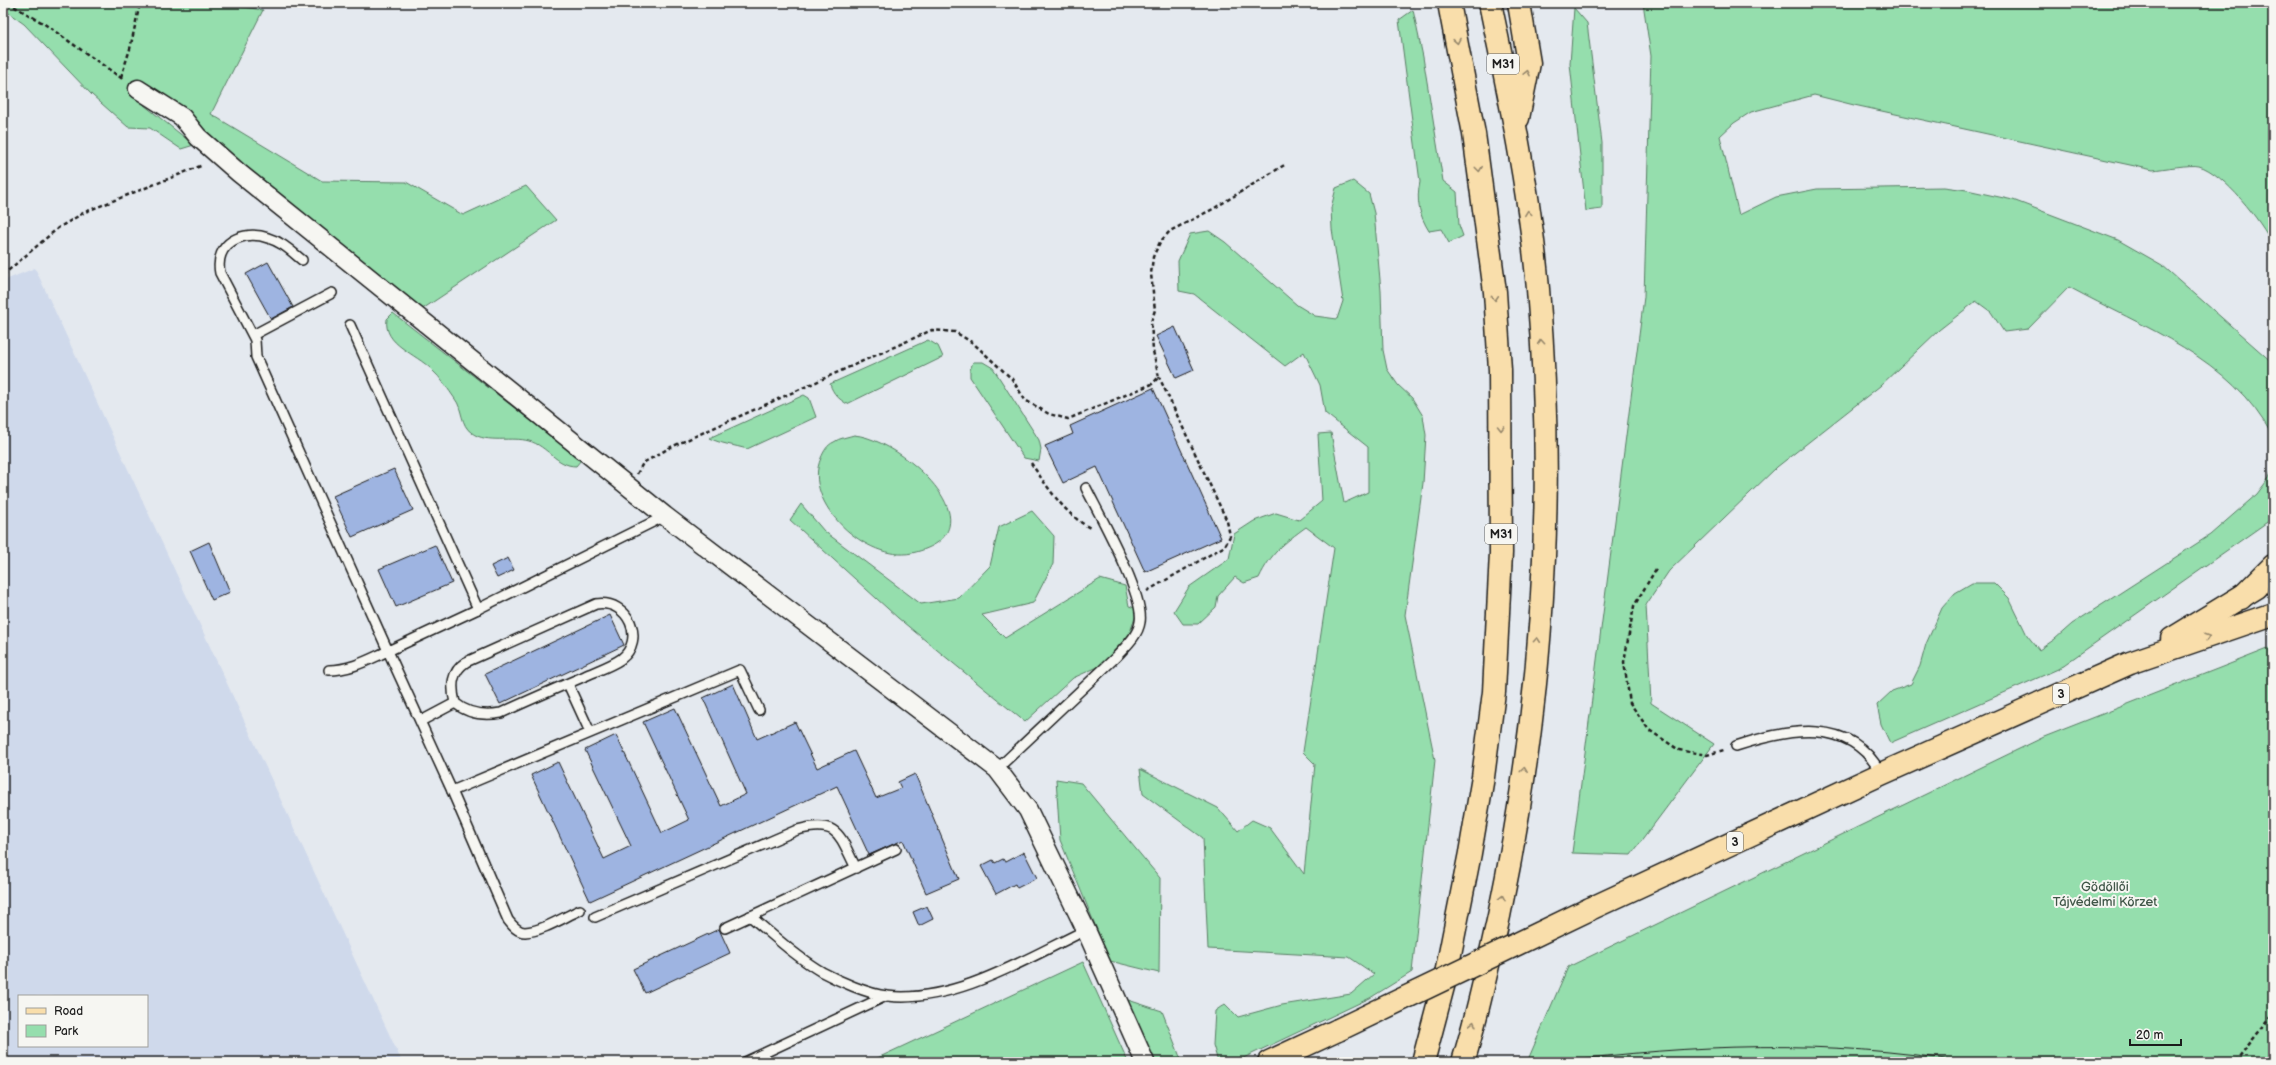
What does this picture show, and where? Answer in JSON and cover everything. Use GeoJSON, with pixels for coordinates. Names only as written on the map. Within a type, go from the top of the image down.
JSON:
{"type":"FeatureCollection","features":[{"type":"Feature","properties":{"kind":"main road","name":"M31"},"geometry":{"type":"LineString","coordinates":[[1423,1062],[1445,979],[1483,777],[1494,692],[1501,553],[1500,370],[1495,292],[1474,134],[1449,3]]}},
{"type":"Feature","properties":{"kind":"main road","name":"M31"},"geometry":{"type":"LineString","coordinates":[[1463,1062],[1490,958],[1516,836],[1534,688],[1544,555],[1545,439],[1538,288],[1516,125],[1490,3]]}},
{"type":"Feature","properties":{"kind":"main road"},"geometry":{"type":"LineString","coordinates":[[1516,125],[1529,63],[1519,3]]}},
{"type":"Feature","properties":{"kind":"main road"},"geometry":{"type":"LineString","coordinates":[[2241,598],[2273,566]]}},
{"type":"Feature","properties":{"kind":"main road","name":"3"},"geometry":{"type":"LineString","coordinates":[[2130,663],[2241,598],[2273,577]]}},
{"type":"Feature","properties":{"kind":"main road","name":"3"},"geometry":{"type":"LineString","coordinates":[[1269,1062],[1590,909],[1881,774],[2130,663],[2273,614]]}},
{"type":"Feature","properties":{"kind":"street"},"geometry":{"type":"LineString","coordinates":[[138,89],[182,117],[198,137],[225,161],[665,516],[997,769],[1028,810],[1086,930],[1145,1062]]}},
{"type":"Feature","properties":{"kind":"lane"},"geometry":{"type":"LineString","coordinates":[[302,260],[286,246],[261,236],[242,236],[231,240],[224,246],[219,258],[220,272],[253,336],[256,346],[256,357],[421,721],[508,920],[515,929],[524,932],[538,929],[580,910]]}},
{"type":"Feature","properties":{"kind":"lane"},"geometry":{"type":"LineString","coordinates":[[253,336],[332,293]]}},
{"type":"Feature","properties":{"kind":"lane"},"geometry":{"type":"LineString","coordinates":[[350,325],[478,609]]}},
{"type":"Feature","properties":{"kind":"lane"},"geometry":{"type":"LineString","coordinates":[[997,769],[1116,657],[1138,631],[1141,614],[1138,596],[1086,488]]}},
{"type":"Feature","properties":{"kind":"lane"},"geometry":{"type":"LineString","coordinates":[[329,670],[343,670],[388,651],[478,609],[665,516]]}},
{"type":"Feature","properties":{"kind":"lane"},"geometry":{"type":"LineString","coordinates":[[606,603],[614,605],[624,614],[631,625],[632,639],[627,652],[614,663],[568,684],[501,713],[491,714],[469,712],[455,703],[453,678],[460,666],[596,604],[606,603]]}},
{"type":"Feature","properties":{"kind":"lane"},"geometry":{"type":"LineString","coordinates":[[452,791],[740,670],[759,710]]}},
{"type":"Feature","properties":{"kind":"lane"},"geometry":{"type":"LineString","coordinates":[[568,684],[590,732]]}},
{"type":"Feature","properties":{"kind":"lane"},"geometry":{"type":"LineString","coordinates":[[421,721],[455,703]]}},
{"type":"Feature","properties":{"kind":"lane"},"geometry":{"type":"LineString","coordinates":[[1736,746],[1770,734],[1800,732],[1841,736],[1867,752],[1881,774]]}},
{"type":"Feature","properties":{"kind":"lane"},"geometry":{"type":"LineString","coordinates":[[595,917],[797,830],[814,826],[826,826],[840,836],[856,868]]}},
{"type":"Feature","properties":{"kind":"lane"},"geometry":{"type":"LineString","coordinates":[[724,928],[896,849]]}},
{"type":"Feature","properties":{"kind":"lane"},"geometry":{"type":"LineString","coordinates":[[750,916],[821,971],[848,984],[886,996],[916,998],[943,993],[973,983],[1086,930]]}},
{"type":"Feature","properties":{"kind":"lane"},"geometry":{"type":"LineString","coordinates":[[745,1062],[886,996]]}},
{"type":"Feature","properties":{"kind":"path"},"geometry":{"type":"LineString","coordinates":[[8,3],[43,23],[138,89]]}},
{"type":"Feature","properties":{"kind":"path"},"geometry":{"type":"LineString","coordinates":[[121,77],[130,50],[140,3]]}},
{"type":"Feature","properties":{"kind":"path"},"geometry":{"type":"LineString","coordinates":[[3,274],[58,228],[85,212],[200,166],[225,161]]}},
{"type":"Feature","properties":{"kind":"path"},"geometry":{"type":"LineString","coordinates":[[1142,594],[1225,546],[1230,536],[1227,521],[1159,378],[1153,351],[1151,322],[1156,310],[1151,274],[1153,257],[1160,242],[1170,231],[1213,209],[1286,164]]}},
{"type":"Feature","properties":{"kind":"path"},"geometry":{"type":"LineString","coordinates":[[628,485],[643,463],[671,447],[932,330],[955,332],[973,342],[1012,379],[1025,400],[1049,414],[1068,419],[1152,384],[1159,378]]}},
{"type":"Feature","properties":{"kind":"path"},"geometry":{"type":"LineString","coordinates":[[1031,463],[1054,497],[1083,524],[1111,539]]}},
{"type":"Feature","properties":{"kind":"path"},"geometry":{"type":"LineString","coordinates":[[1656,569],[1634,606],[1624,662],[1630,703],[1649,730],[1679,750],[1707,755],[1736,746]]}},
{"type":"Feature","properties":{"kind":"path"},"geometry":{"type":"LineString","coordinates":[[2235,1062],[2273,1014]]}},
{"type":"Feature","properties":{"kind":"shaded area"},"geometry":{"type":"Polygon","coordinates":[[[218,3],[264,3],[263,10],[218,3]]]}},
{"type":"Feature","properties":{"kind":"shaded area"},"geometry":{"type":"Polygon","coordinates":[[[35,268],[402,1062],[3,1062],[3,281],[35,268]]]}},
{"type":"Feature","properties":{"kind":"green space"},"geometry":{"type":"Polygon","coordinates":[[[3,3],[218,3],[263,10],[211,114],[322,181],[406,182],[463,215],[526,186],[556,220],[418,312],[152,93],[144,105],[194,145],[181,149],[150,128],[128,127],[92,95],[24,24],[3,9],[3,3]]]}},
{"type":"Feature","properties":{"kind":"green space"},"geometry":{"type":"Polygon","coordinates":[[[1643,3],[2273,3],[2273,245],[2268,235],[2251,212],[2230,188],[2209,170],[2199,166],[2183,166],[2153,170],[1814,95],[1751,112],[1734,123],[1720,136],[1739,215],[1776,197],[1817,189],[1944,187],[1967,190],[2013,200],[2118,240],[2162,265],[2273,363],[2273,437],[2255,409],[2234,386],[2210,365],[2155,331],[2069,287],[2028,329],[2004,332],[1991,312],[1976,301],[1939,330],[1880,386],[1777,467],[1669,571],[1646,605],[1651,703],[1714,744],[1631,855],[1572,853],[1644,297],[1651,56],[1643,3]]]}},
{"type":"Feature","properties":{"kind":"green space"},"geometry":{"type":"Polygon","coordinates":[[[1574,8],[1587,23],[1602,143],[1602,209],[1586,211],[1570,64],[1574,8]]]}},
{"type":"Feature","properties":{"kind":"green space"},"geometry":{"type":"Polygon","coordinates":[[[1413,10],[1423,57],[1443,181],[1457,192],[1459,225],[1463,236],[1449,243],[1441,229],[1429,231],[1423,219],[1418,201],[1420,182],[1399,20],[1413,10]]]}},
{"type":"Feature","properties":{"kind":"green space"},"geometry":{"type":"Polygon","coordinates":[[[1353,181],[1369,194],[1374,213],[1381,291],[1383,350],[1387,369],[1398,385],[1412,398],[1423,416],[1426,435],[1423,483],[1405,615],[1435,760],[1412,972],[1370,998],[1235,1062],[1218,1062],[1213,1045],[1215,1011],[1225,1004],[1238,1017],[1282,1005],[1351,994],[1374,974],[1349,957],[1208,949],[1203,838],[1143,794],[1140,769],[1218,808],[1238,831],[1252,820],[1270,828],[1304,874],[1315,764],[1303,752],[1334,548],[1306,527],[1291,538],[1273,555],[1259,578],[1244,583],[1235,577],[1218,596],[1216,607],[1198,624],[1183,624],[1174,611],[1189,587],[1229,559],[1234,534],[1254,521],[1276,513],[1299,520],[1322,501],[1318,434],[1331,433],[1344,503],[1368,492],[1368,447],[1325,413],[1320,385],[1304,352],[1285,366],[1194,294],[1179,291],[1178,261],[1190,234],[1209,231],[1225,242],[1297,305],[1315,316],[1337,319],[1343,301],[1332,229],[1331,208],[1336,188],[1353,181]]]}},
{"type":"Feature","properties":{"kind":"green space"},"geometry":{"type":"Polygon","coordinates":[[[393,313],[581,460],[576,466],[569,465],[557,459],[542,447],[529,441],[485,438],[468,430],[463,421],[458,403],[438,376],[425,364],[402,348],[390,336],[387,328],[387,319],[393,313]]]}},
{"type":"Feature","properties":{"kind":"green space"},"geometry":{"type":"Polygon","coordinates":[[[928,340],[938,346],[943,357],[847,404],[833,391],[830,384],[928,340]]]}},
{"type":"Feature","properties":{"kind":"green space"},"geometry":{"type":"Polygon","coordinates":[[[973,362],[983,362],[993,368],[1039,440],[1041,449],[1039,461],[1024,458],[970,377],[970,370],[973,362]]]}},
{"type":"Feature","properties":{"kind":"green space"},"geometry":{"type":"Polygon","coordinates":[[[804,395],[809,398],[816,417],[747,449],[709,438],[804,395]]]}},
{"type":"Feature","properties":{"kind":"green space"},"geometry":{"type":"Polygon","coordinates":[[[854,435],[874,440],[897,452],[918,469],[936,488],[947,507],[949,526],[938,542],[912,553],[895,554],[876,549],[859,539],[842,526],[829,510],[821,493],[817,475],[821,458],[829,445],[854,435]]]}},
{"type":"Feature","properties":{"kind":"green space"},"geometry":{"type":"Polygon","coordinates":[[[2273,468],[2273,518],[2058,669],[1890,743],[1881,724],[1877,705],[1892,691],[1911,684],[1920,666],[1926,644],[1942,608],[1955,593],[1972,583],[1994,583],[2009,598],[2027,635],[2039,650],[2055,639],[2072,624],[2210,535],[2257,494],[2269,478],[2273,468]]]}},
{"type":"Feature","properties":{"kind":"green space"},"geometry":{"type":"Polygon","coordinates":[[[801,504],[824,531],[921,604],[959,598],[990,566],[999,527],[1032,511],[1054,536],[1053,564],[1033,603],[982,615],[1005,638],[1100,579],[1125,586],[1129,606],[1138,609],[1128,638],[1100,666],[1073,678],[1025,722],[898,618],[790,520],[801,504]]]}},
{"type":"Feature","properties":{"kind":"green space","name":"Gödöllői Tájvédelmi Körzet"},"geometry":{"type":"Polygon","coordinates":[[[2273,647],[2273,1062],[1527,1062],[1568,967],[2044,737],[2273,647]]]}},
{"type":"Feature","properties":{"kind":"green space"},"geometry":{"type":"Polygon","coordinates":[[[1056,779],[1081,783],[1160,878],[1159,973],[1110,961],[1060,840],[1056,779]]]}},
{"type":"Feature","properties":{"kind":"green space"},"geometry":{"type":"Polygon","coordinates":[[[1083,962],[1128,1062],[869,1062],[1083,962]]]}},
{"type":"Feature","properties":{"kind":"green space"},"geometry":{"type":"Polygon","coordinates":[[[1125,999],[1162,1011],[1182,1062],[1153,1062],[1125,999]]]}},
{"type":"Feature","properties":{"kind":"building"},"geometry":{"type":"Polygon","coordinates":[[[268,262],[293,307],[271,319],[246,274],[268,262]]]}},
{"type":"Feature","properties":{"kind":"building"},"geometry":{"type":"Polygon","coordinates":[[[1175,327],[1194,370],[1176,378],[1156,336],[1175,327]]]}},
{"type":"Feature","properties":{"kind":"building"},"geometry":{"type":"Polygon","coordinates":[[[1153,388],[1221,538],[1145,572],[1097,467],[1063,483],[1045,446],[1073,434],[1070,426],[1153,388]]]}},
{"type":"Feature","properties":{"kind":"building"},"geometry":{"type":"Polygon","coordinates":[[[394,469],[413,510],[352,537],[333,496],[394,469]]]}},
{"type":"Feature","properties":{"kind":"building"},"geometry":{"type":"Polygon","coordinates":[[[209,542],[230,592],[212,600],[190,551],[209,542]]]}},
{"type":"Feature","properties":{"kind":"building"},"geometry":{"type":"Polygon","coordinates":[[[435,545],[452,583],[396,607],[379,569],[435,545]]]}},
{"type":"Feature","properties":{"kind":"building"},"geometry":{"type":"Polygon","coordinates":[[[508,558],[514,570],[497,578],[491,566],[508,558]]]}},
{"type":"Feature","properties":{"kind":"building"},"geometry":{"type":"Polygon","coordinates":[[[610,615],[624,645],[500,704],[485,674],[610,615]]]}},
{"type":"Feature","properties":{"kind":"building"},"geometry":{"type":"Polygon","coordinates":[[[733,684],[757,739],[795,722],[817,768],[854,751],[876,798],[901,788],[898,782],[915,774],[959,879],[926,893],[903,840],[869,855],[837,786],[590,901],[531,775],[558,762],[604,859],[631,846],[585,750],[616,735],[662,833],[689,820],[643,722],[675,708],[721,806],[746,794],[703,698],[733,684]]]}},
{"type":"Feature","properties":{"kind":"building"},"geometry":{"type":"Polygon","coordinates":[[[1024,852],[1037,878],[1017,888],[1015,884],[996,894],[981,866],[993,860],[995,863],[1003,859],[1005,862],[1024,852]]]}},
{"type":"Feature","properties":{"kind":"building"},"geometry":{"type":"Polygon","coordinates":[[[927,906],[933,919],[919,926],[913,912],[927,906]]]}},
{"type":"Feature","properties":{"kind":"building"},"geometry":{"type":"Polygon","coordinates":[[[719,929],[730,953],[645,993],[633,969],[719,929]]]}},
{"type":"Feature","properties":{"kind":"tram line"},"geometry":{"type":"LineString","coordinates":[[1557,1062],[1659,1051],[1760,1047],[1811,1047],[1862,1050],[1964,1062]]}},
{"type":"Feature","properties":{"kind":"tram line"},"geometry":{"type":"LineString","coordinates":[[1718,1062],[1771,1062]]}}]}
